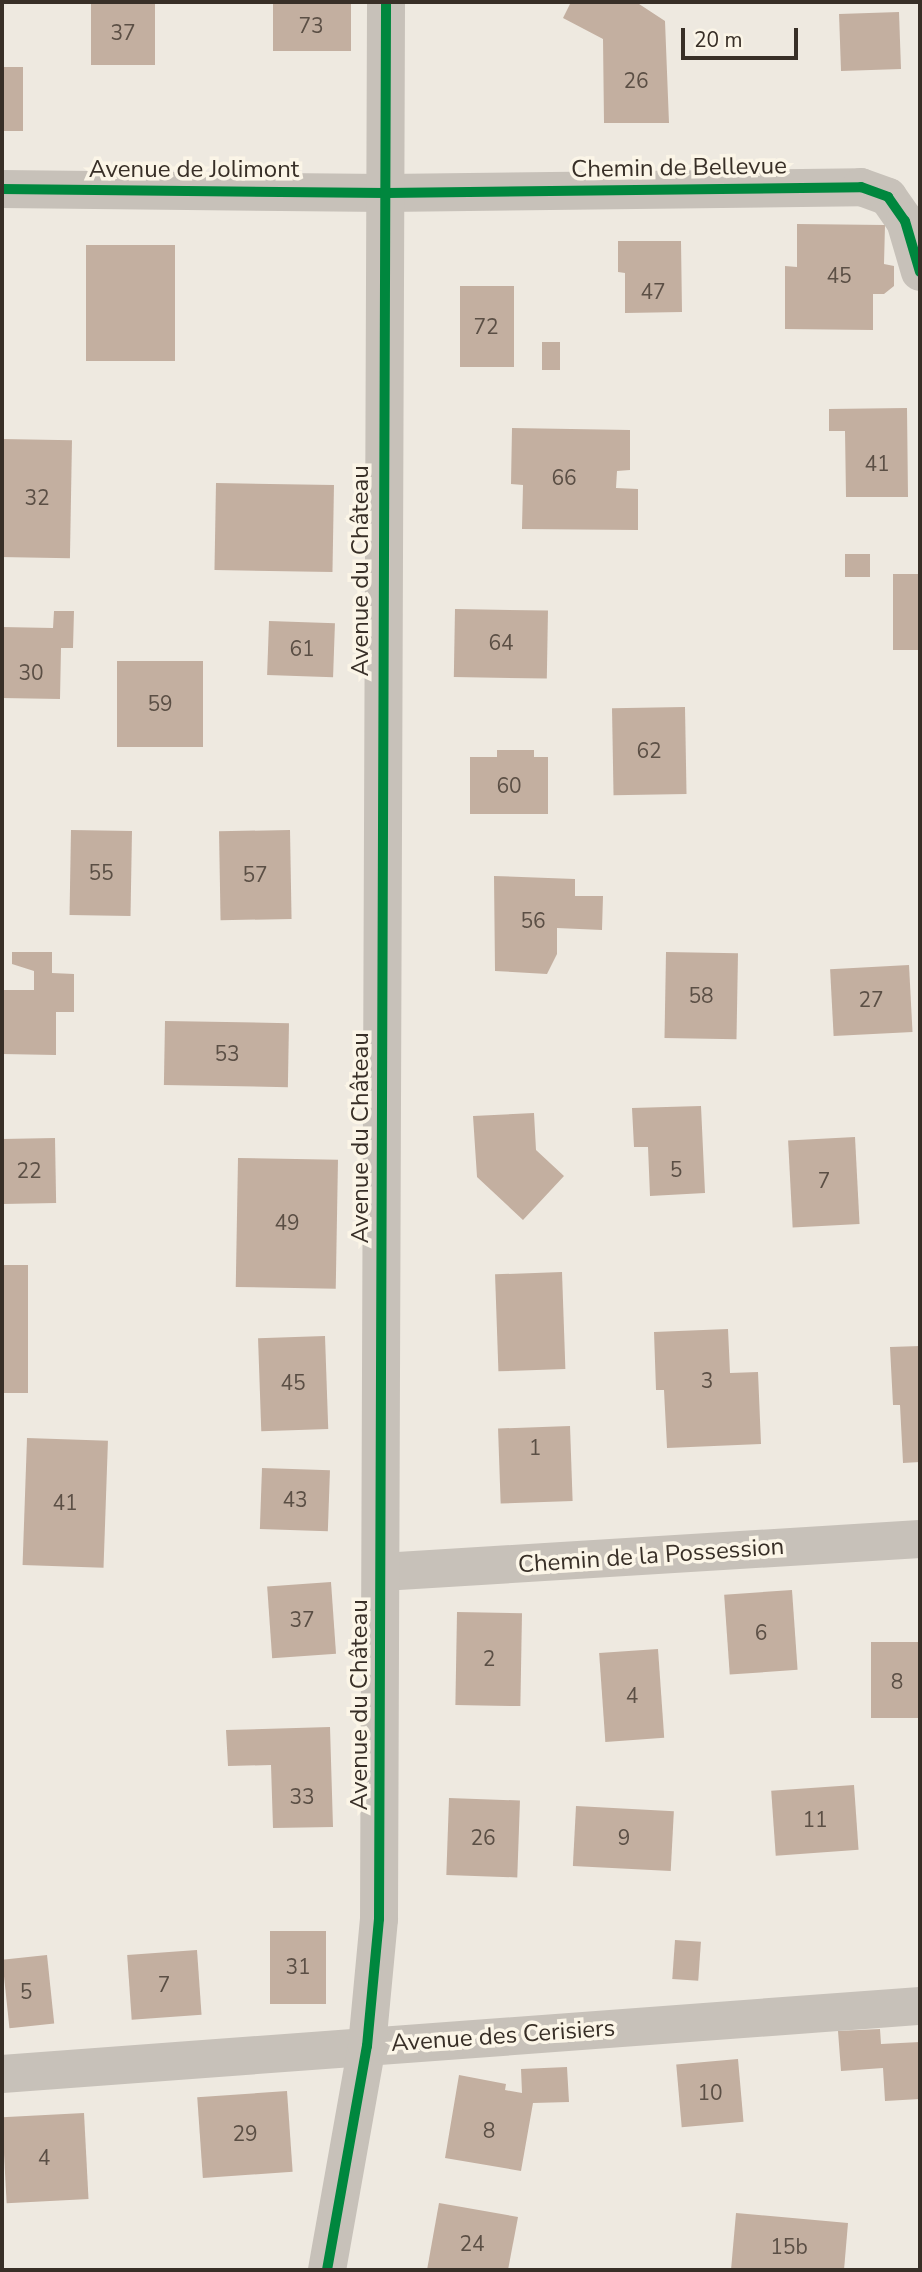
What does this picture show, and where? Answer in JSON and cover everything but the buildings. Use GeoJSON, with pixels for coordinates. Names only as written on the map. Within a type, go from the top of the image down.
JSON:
{"type":"FeatureCollection","features":[{"type":"Feature","properties":{"kind":"street","name":"Avenue du Château"},"geometry":{"type":"LineString","coordinates":[[327,2270],[367,2046],[379,1920],[382,1572],[382,280],[386,192],[386,2]]}},
{"type":"Feature","properties":{"kind":"street","name":"Chemin de Bellevue"},"geometry":{"type":"LineString","coordinates":[[386,192],[861,187],[888,197],[905,221],[920,272]]}},
{"type":"Feature","properties":{"kind":"street","name":"Avenue de Jolimont"},"geometry":{"type":"LineString","coordinates":[[2,189],[386,192]]}},
{"type":"Feature","properties":{"kind":"street","name":"Chemin de la Possession"},"geometry":{"type":"LineString","coordinates":[[382,1572],[920,1539]]}},
{"type":"Feature","properties":{"kind":"street","name":"Avenue des Cerisiers"},"geometry":{"type":"LineString","coordinates":[[2,2074],[920,2006]]}},
{"type":"Feature","properties":{"kind":"cycle path"},"geometry":{"type":"LineString","coordinates":[[327,2270],[367,2046],[379,1919],[386,2]]}},
{"type":"Feature","properties":{"kind":"cycle path"},"geometry":{"type":"LineString","coordinates":[[2,189],[386,193],[861,187],[888,197],[905,221],[920,272]]}}]}
